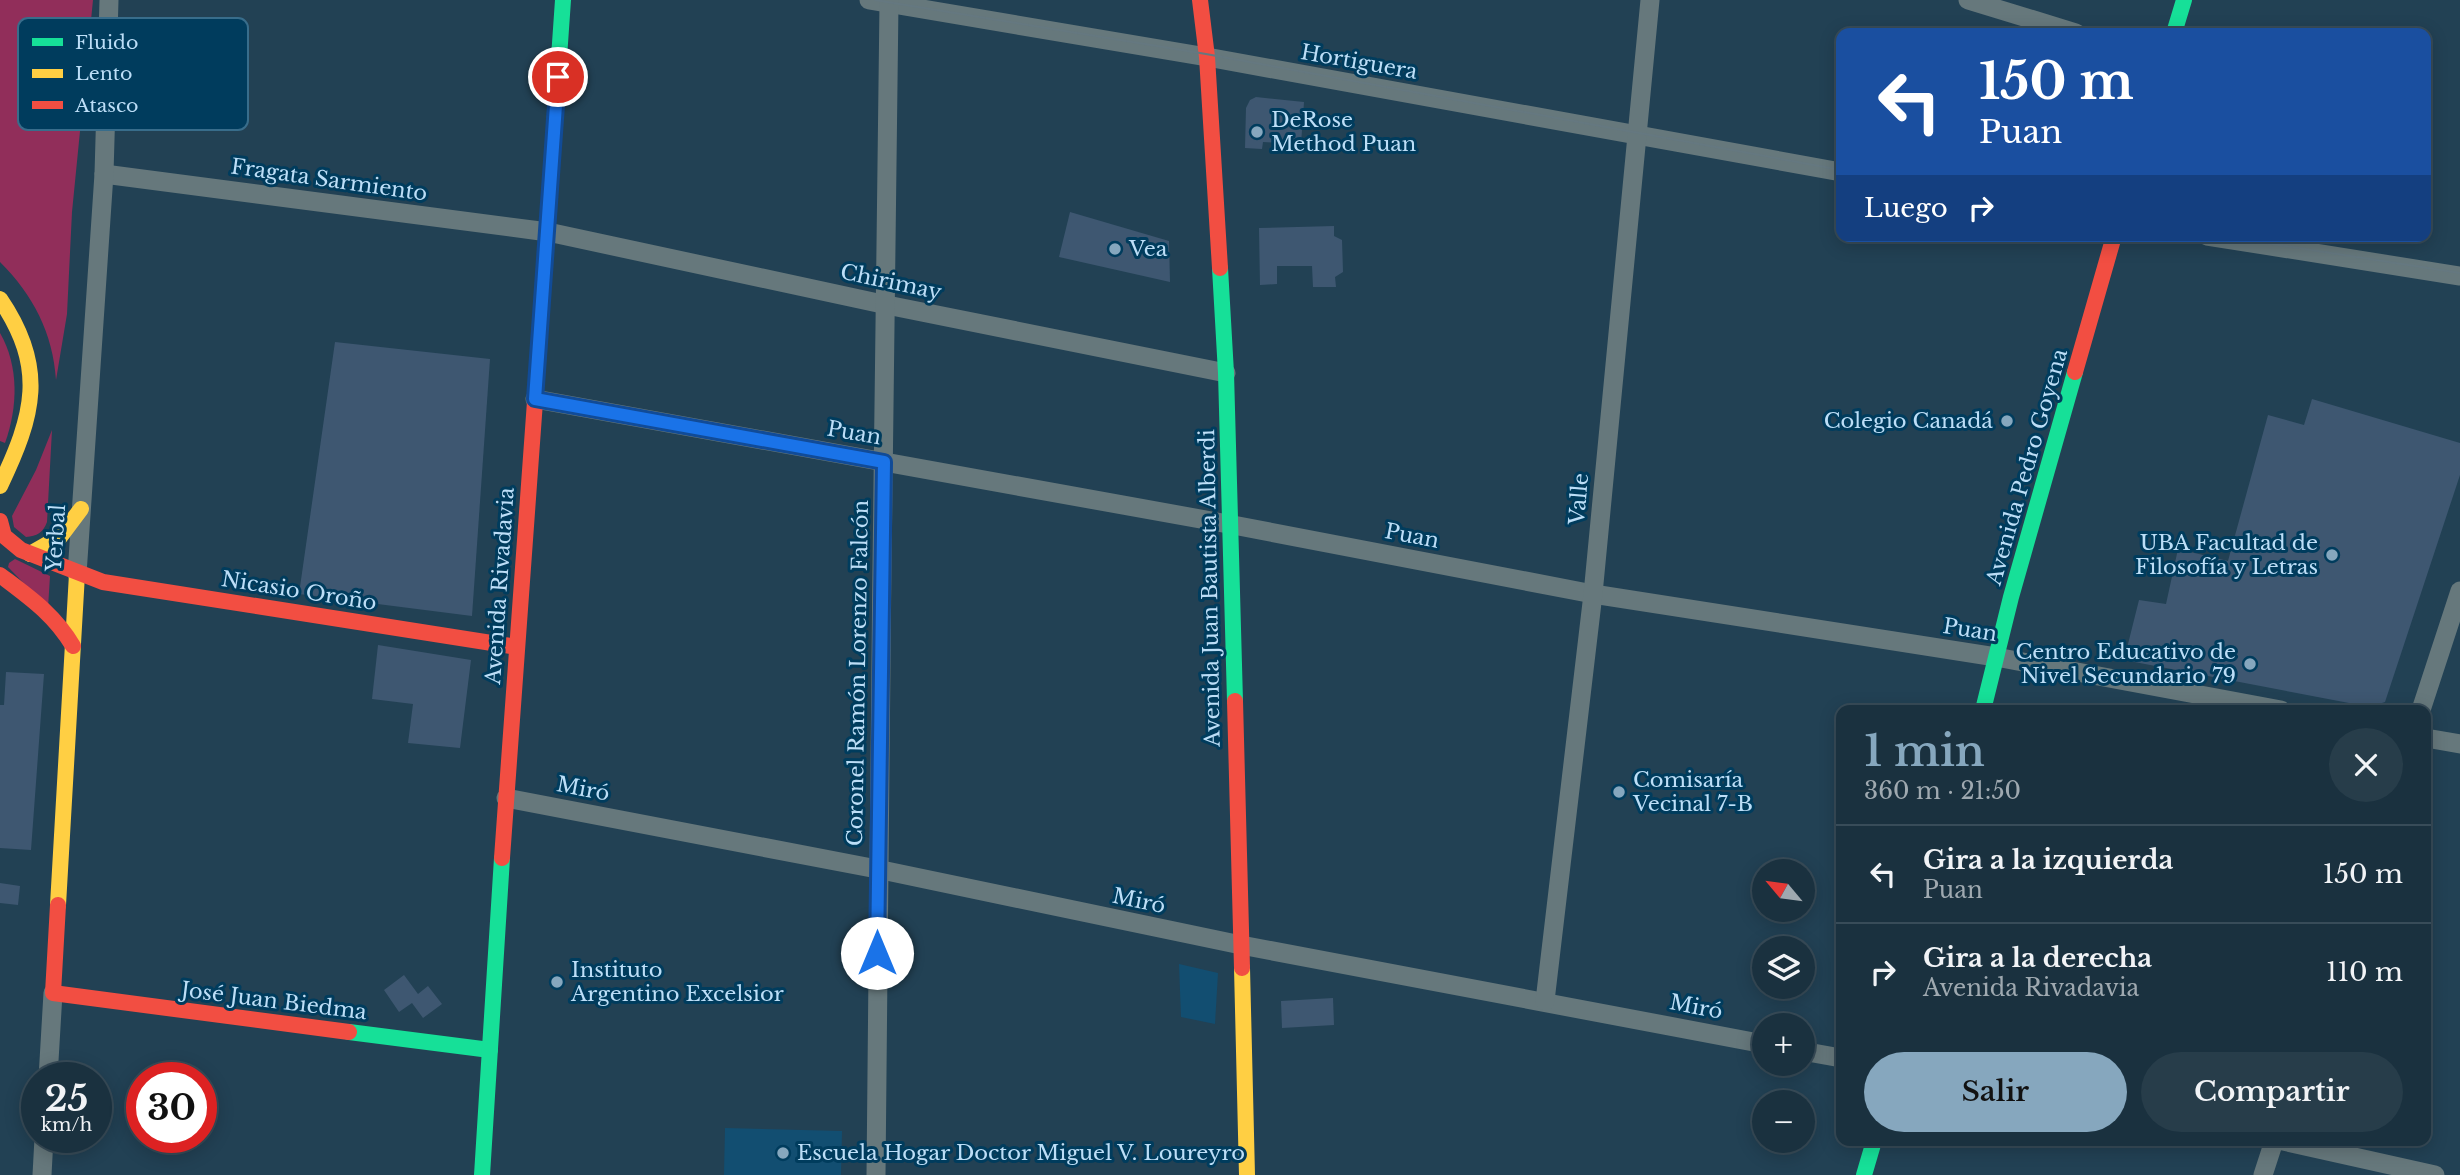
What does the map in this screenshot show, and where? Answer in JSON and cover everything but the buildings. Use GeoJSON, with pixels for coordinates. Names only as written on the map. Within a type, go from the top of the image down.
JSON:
{"type":"FeatureCollection","features":[{"type":"Feature","properties":{"kind":"main road","name":"Avenida Rivadavia"},"geometry":{"type":"LineString","coordinates":[[482,1175],[562,0]]}},
{"type":"Feature","properties":{"kind":"main road","name":"Avenida Juan Bautista Alberdi"},"geometry":{"type":"LineString","coordinates":[[1200,0],[1207,57],[1226,373],[1247,1175]]}},
{"type":"Feature","properties":{"kind":"main road"},"geometry":{"type":"LineString","coordinates":[[2176,28],[2184,0]]}},
{"type":"Feature","properties":{"kind":"main road","name":"Avenida Pedro Goyena"},"geometry":{"type":"LineString","coordinates":[[1984,705],[2112,242]]}},
{"type":"Feature","properties":{"kind":"main road"},"geometry":{"type":"LineString","coordinates":[[0,299],[19,328],[29,360],[32,385],[27,424],[0,486],[0,500]]}},
{"type":"Feature","properties":{"kind":"main road"},"geometry":{"type":"LineString","coordinates":[[30,554],[57,541],[71,526],[81,509]]}},
{"type":"Feature","properties":{"kind":"main road","name":"Nicasio Oroño"},"geometry":{"type":"LineString","coordinates":[[0,522],[12,545],[103,582],[517,646]]}},
{"type":"Feature","properties":{"kind":"main road","name":"Yerbal"},"geometry":{"type":"LineString","coordinates":[[53,993],[77,573]]}},
{"type":"Feature","properties":{"kind":"main road"},"geometry":{"type":"LineString","coordinates":[[0,575],[50,614],[62,627],[73,646]]}},
{"type":"Feature","properties":{"kind":"main road","name":"José Juan Biedma"},"geometry":{"type":"LineString","coordinates":[[53,993],[490,1051]]}},
{"type":"Feature","properties":{"kind":"main road"},"geometry":{"type":"LineString","coordinates":[[1864,1175],[1873,1146]]}},
{"type":"Feature","properties":{"kind":"street","name":"Yerbal"},"geometry":{"type":"LineString","coordinates":[[108,0],[108,18]]}},
{"type":"Feature","properties":{"kind":"street","name":"Valle"},"geometry":{"type":"LineString","coordinates":[[1545,1001],[1592,594],[1650,0]]}},
{"type":"Feature","properties":{"kind":"street"},"geometry":{"type":"LineString","coordinates":[[1968,0],[2060,28]]}},
{"type":"Feature","properties":{"kind":"street","name":"Hortiguera"},"geometry":{"type":"LineString","coordinates":[[879,1],[1207,57],[1836,171]]}},
{"type":"Feature","properties":{"kind":"street","name":"Coronel Ramón Lorenzo Falcón"},"geometry":{"type":"LineString","coordinates":[[876,1175],[877,869],[887,305],[879,1]]}},
{"type":"Feature","properties":{"kind":"street","name":"Yerbal"},"geometry":{"type":"LineString","coordinates":[[77,573],[105,130]]}},
{"type":"Feature","properties":{"kind":"street","name":"Fragata Sarmiento"},"geometry":{"type":"LineString","coordinates":[[104,174],[548,232]]}},
{"type":"Feature","properties":{"kind":"street","name":"Chirimay"},"geometry":{"type":"LineString","coordinates":[[548,232],[887,305],[1226,373]]}},
{"type":"Feature","properties":{"kind":"street"},"geometry":{"type":"LineString","coordinates":[[2245,242],[2460,276]]}},
{"type":"Feature","properties":{"kind":"street","name":"Puan"},"geometry":{"type":"LineString","coordinates":[[535,399],[1228,524],[1592,594],[1996,657],[2254,705]]}},
{"type":"Feature","properties":{"kind":"street"},"geometry":{"type":"LineString","coordinates":[[2423,705],[2460,591]]}},
{"type":"Feature","properties":{"kind":"street"},"geometry":{"type":"LineString","coordinates":[[2431,739],[2460,744]]}},
{"type":"Feature","properties":{"kind":"street","name":"Miró"},"geometry":{"type":"LineString","coordinates":[[506,798],[877,869],[1241,945],[1752,1042]]}},
{"type":"Feature","properties":{"kind":"street","name":"Yerbal"},"geometry":{"type":"LineString","coordinates":[[49,1062],[53,993]]}},
{"type":"Feature","properties":{"kind":"street"},"geometry":{"type":"LineString","coordinates":[[1815,1053],[1836,1057]]}},
{"type":"Feature","properties":{"kind":"street"},"geometry":{"type":"LineString","coordinates":[[2263,1175],[2272,1146]]}},
{"type":"Feature","properties":{"kind":"street"},"geometry":{"type":"LineString","coordinates":[[2305,1146],[2435,1175]]}},
{"type":"Feature","properties":{"kind":"street"},"geometry":{"type":"LineString","coordinates":[[42,1175],[43,1153]]}},
{"type":"Feature","properties":{"kind":"shaded area"},"geometry":{"type":"Polygon","coordinates":[[[0,0],[93,0],[91,18],[18,18],[18,130],[80,130],[72,212],[67,314],[56,380],[51,346],[39,316],[22,288],[0,262],[0,0]]]}},
{"type":"Feature","properties":{"kind":"shaded area"},"geometry":{"type":"Polygon","coordinates":[[[0,333],[11,359],[15,387],[5,443],[0,441],[0,333]]]}},
{"type":"Feature","properties":{"kind":"shaded area"},"geometry":{"type":"Polygon","coordinates":[[[52,430],[47,522],[39,533],[26,537],[14,527],[12,516],[36,470],[52,430]]]}},
{"type":"Feature","properties":{"kind":"shaded area"},"geometry":{"type":"Polygon","coordinates":[[[15,559],[50,576],[48,608],[8,567],[15,559]]]}},
{"type":"Feature","properties":{"kind":"shaded area"},"geometry":{"type":"Polygon","coordinates":[[[1179,964],[1218,973],[1215,1024],[1181,1017],[1179,964]]]}},
{"type":"Feature","properties":{"kind":"shaded area","name":"Escuela Hogar Doctor Miguel V. Loureyro"},"geometry":{"type":"Polygon","coordinates":[[[725,1128],[842,1131],[841,1175],[724,1175],[725,1128]]]}},
{"type":"Feature","properties":{"kind":"tram line"},"geometry":{"type":"LineString","coordinates":[[875,0],[1206,54],[1836,169]]}},
{"type":"Feature","properties":{"kind":"tram line"},"geometry":{"type":"LineString","coordinates":[[2260,242],[2460,273]]}},
{"type":"Feature","properties":{"kind":"traffic: fast"},"geometry":{"type":"LineString","coordinates":[[538,360],[563,0]]}},
{"type":"Feature","properties":{"kind":"traffic: fast"},"geometry":{"type":"LineString","coordinates":[[2176,28],[2184,0]]}},
{"type":"Feature","properties":{"kind":"traffic: fast"},"geometry":{"type":"LineString","coordinates":[[1220,268],[1226,373],[1235,701]]}},
{"type":"Feature","properties":{"kind":"traffic: fast"},"geometry":{"type":"LineString","coordinates":[[1984,705],[2011,597],[2075,372]]}},
{"type":"Feature","properties":{"kind":"traffic: fast"},"geometry":{"type":"LineString","coordinates":[[482,1175],[502,858]]}},
{"type":"Feature","properties":{"kind":"traffic: fast"},"geometry":{"type":"LineString","coordinates":[[349,1032],[490,1050]]}},
{"type":"Feature","properties":{"kind":"traffic: fast"},"geometry":{"type":"LineString","coordinates":[[1864,1175],[1873,1146]]}},
{"type":"Feature","properties":{"kind":"traffic: slow"},"geometry":{"type":"LineString","coordinates":[[0,299],[25,347],[30,370],[27,414],[21,437],[0,486]]}},
{"type":"Feature","properties":{"kind":"traffic: slow"},"geometry":{"type":"LineString","coordinates":[[30,554],[60,537],[81,509]]}},
{"type":"Feature","properties":{"kind":"traffic: slow"},"geometry":{"type":"LineString","coordinates":[[58,905],[77,574]]}},
{"type":"Feature","properties":{"kind":"traffic: slow"},"geometry":{"type":"LineString","coordinates":[[1242,968],[1247,1175]]}},
{"type":"Feature","properties":{"kind":"traffic: jam"},"geometry":{"type":"LineString","coordinates":[[1200,0],[1207,57],[1220,268]]}},
{"type":"Feature","properties":{"kind":"traffic: jam"},"geometry":{"type":"LineString","coordinates":[[2075,372],[2112,242]]}},
{"type":"Feature","properties":{"kind":"traffic: jam"},"geometry":{"type":"LineString","coordinates":[[502,858],[538,360]]}},
{"type":"Feature","properties":{"kind":"traffic: jam"},"geometry":{"type":"LineString","coordinates":[[0,521],[4,536],[21,550],[103,582],[517,647]]}},
{"type":"Feature","properties":{"kind":"traffic: jam"},"geometry":{"type":"LineString","coordinates":[[0,575],[49,615],[73,646]]}},
{"type":"Feature","properties":{"kind":"traffic: jam"},"geometry":{"type":"LineString","coordinates":[[1235,701],[1242,968]]}},
{"type":"Feature","properties":{"kind":"traffic: jam"},"geometry":{"type":"LineString","coordinates":[[58,905],[53,993],[349,1032]]}},
{"type":"Feature","properties":{"kind":"place","name":"DeRose Method Puan"},"geometry":{"type":"Point","coordinates":[1257,132]}},
{"type":"Feature","properties":{"kind":"place","name":"Vea"},"geometry":{"type":"Point","coordinates":[1115,249]}},
{"type":"Feature","properties":{"kind":"place","name":"Colegio Canadá"},"geometry":{"type":"Point","coordinates":[2007,421]}},
{"type":"Feature","properties":{"kind":"place","name":"UBA Facultad de Filosofía y Letras"},"geometry":{"type":"Point","coordinates":[2332,555]}},
{"type":"Feature","properties":{"kind":"place","name":"Centro Educativo de Nivel Secundario 79"},"geometry":{"type":"Point","coordinates":[2250,664]}},
{"type":"Feature","properties":{"kind":"place","name":"Comisaría Vecinal 7-B"},"geometry":{"type":"Point","coordinates":[1619,792]}},
{"type":"Feature","properties":{"kind":"place","name":"Instituto Argentino Excelsior"},"geometry":{"type":"Point","coordinates":[557,982]}},
{"type":"Feature","properties":{"kind":"place","name":"Escuela Hogar Doctor Miguel V. Loureyro"},"geometry":{"type":"Point","coordinates":[783,1153]}},
{"type":"Feature","properties":{"kind":"route"},"geometry":{"type":"LineString","coordinates":[[558,77],[535,399],[884,462],[877,953]]}}]}
